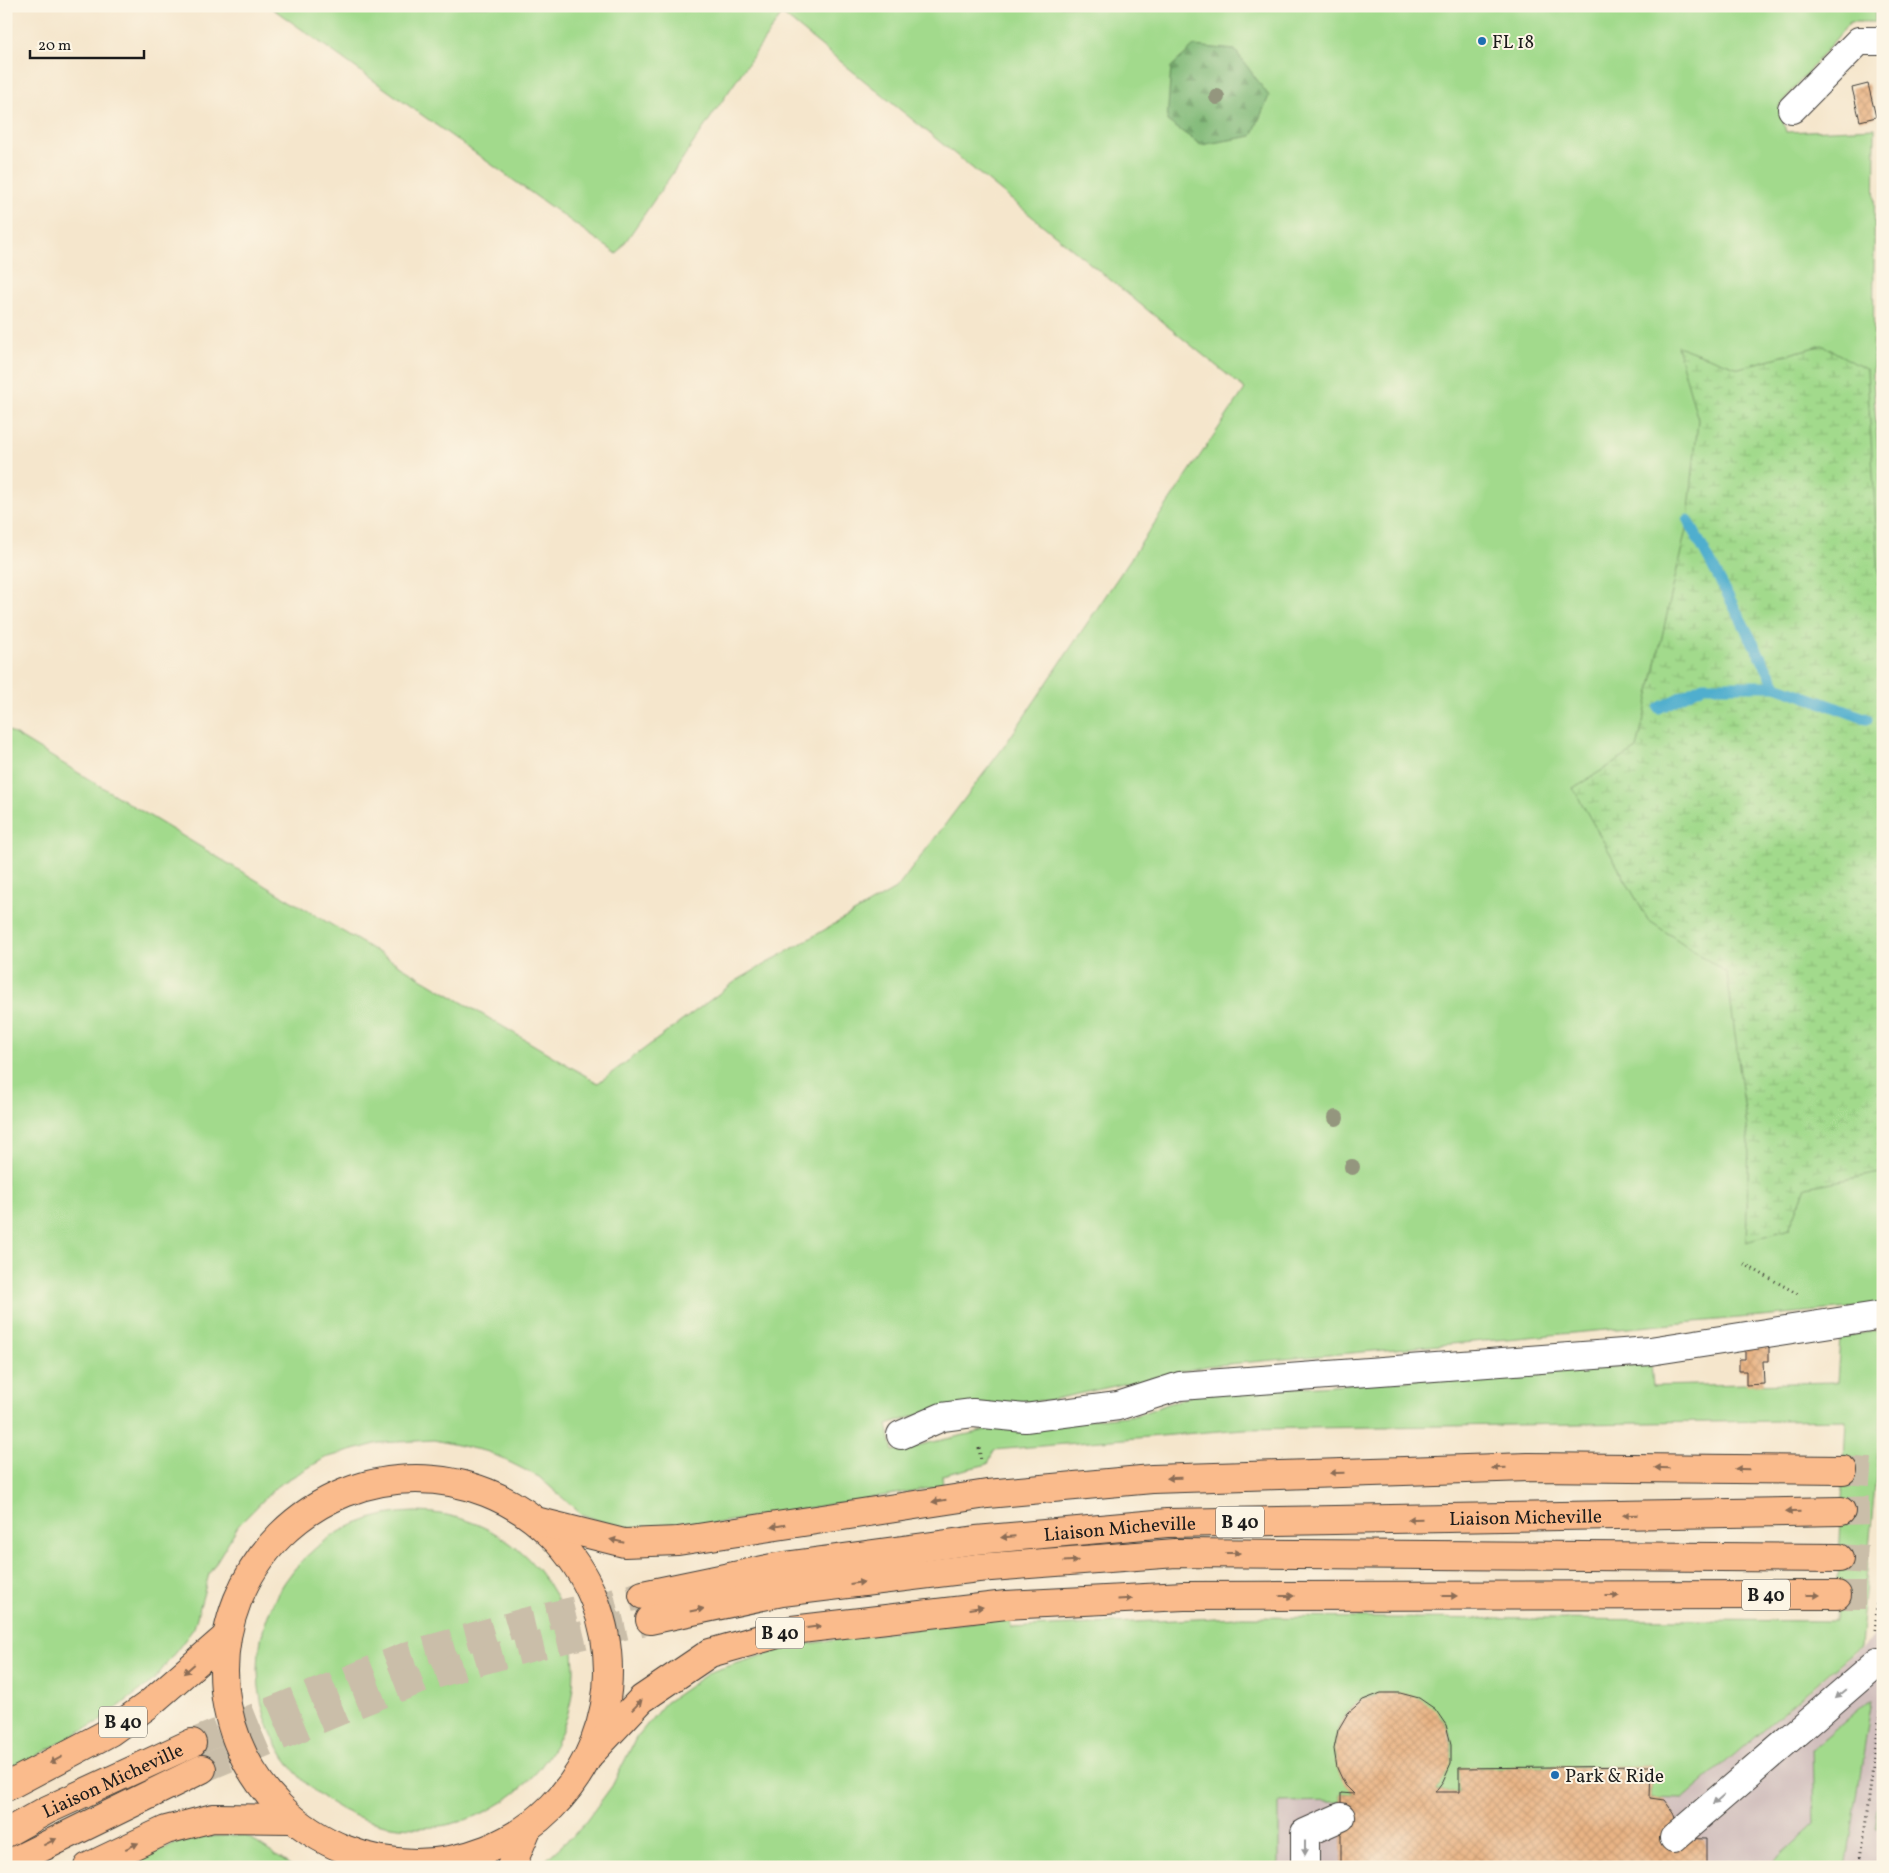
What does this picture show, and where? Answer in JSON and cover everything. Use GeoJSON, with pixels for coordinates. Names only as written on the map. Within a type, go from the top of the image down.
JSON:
{"type":"FeatureCollection","features":[{"type":"Feature","properties":{"kind":"main road"},"geometry":{"type":"LineString","coordinates":[[540,1522],[624,1543],[660,1542],[678,1541],[987,1494],[1152,1479],[1528,1467],[1843,1470]]}},
{"type":"Feature","properties":{"kind":"main road"},"geometry":{"type":"LineString","coordinates":[[399,1478],[450,1480],[497,1496],[540,1522],[574,1560],[598,1604],[608,1654],[606,1704],[591,1752],[564,1795],[527,1829],[488,1850],[446,1862],[402,1864],[366,1861],[324,1840],[292,1819],[258,1781],[235,1736],[224,1688],[226,1637],[241,1589],[268,1546],[305,1512],[350,1489],[399,1478]]}},
{"type":"Feature","properties":{"kind":"main road","name":"Liaison Micheville"},"geometry":{"type":"LineString","coordinates":[[1839,1558],[1176,1553],[978,1568],[646,1608],[777,1567],[976,1540],[1167,1524],[1841,1511]]}},
{"type":"Feature","properties":{"kind":"main road","name":"B 40"},"geometry":{"type":"LineString","coordinates":[[591,1752],[642,1699],[710,1653],[792,1630],[1006,1605],[1184,1596],[1837,1595]]}},
{"type":"Feature","properties":{"kind":"main road","name":"B 40"},"geometry":{"type":"LineString","coordinates":[[6,1787],[110,1732],[148,1705],[226,1637]]}},
{"type":"Feature","properties":{"kind":"main road","name":"Liaison Micheville"},"geometry":{"type":"LineString","coordinates":[[6,1833],[47,1810],[192,1742]]}},
{"type":"Feature","properties":{"kind":"main road","name":"Liaison Micheville"},"geometry":{"type":"LineString","coordinates":[[6,1865],[202,1769]]}},
{"type":"Feature","properties":{"kind":"main road"},"geometry":{"type":"LineString","coordinates":[[88,1867],[166,1830],[213,1818],[292,1819]]}},
{"type":"Feature","properties":{"kind":"main road"},"geometry":{"type":"LineString","coordinates":[[511,1867],[527,1829]]}},
{"type":"Feature","properties":{"kind":"lane"},"geometry":{"type":"LineString","coordinates":[[1792,110],[1859,41],[1883,41]]}},
{"type":"Feature","properties":{"kind":"lane"},"geometry":{"type":"LineString","coordinates":[[901,1435],[942,1417],[973,1413],[1026,1418],[1118,1406],[1180,1386],[1650,1351],[1883,1315]]}},
{"type":"Feature","properties":{"kind":"lane"},"geometry":{"type":"LineString","coordinates":[[1674,1838],[1878,1662]]}},
{"type":"Feature","properties":{"kind":"lane"},"geometry":{"type":"LineString","coordinates":[[1305,1867],[1305,1833],[1341,1817]]}},
{"type":"Feature","properties":{"kind":"path"},"geometry":{"type":"LineString","coordinates":[[1883,324],[1883,387]]}},
{"type":"Feature","properties":{"kind":"path"},"geometry":{"type":"LineString","coordinates":[[1878,1662],[1874,1635],[1883,1539]]}},
{"type":"Feature","properties":{"kind":"path"},"geometry":{"type":"LineString","coordinates":[[1860,1867],[1882,1701]]}},
{"type":"Feature","properties":{"kind":"shaded area"},"geometry":{"type":"Polygon","coordinates":[[[1883,1628],[1883,1867],[1279,1867],[1279,1802],[1341,1801],[1341,1793],[1345,1785],[1337,1768],[1334,1749],[1338,1730],[1348,1713],[1363,1700],[1381,1693],[1400,1693],[1419,1698],[1435,1709],[1446,1725],[1451,1744],[1451,1763],[1436,1792],[1459,1768],[1651,1766],[1650,1798],[1683,1799],[1883,1628]]]}},
{"type":"Feature","properties":{"kind":"green space"},"geometry":{"type":"Polygon","coordinates":[[[269,6],[816,6],[822,12],[830,6],[1875,6],[1875,22],[1850,22],[1779,106],[1786,132],[1875,128],[1873,379],[1883,520],[1883,1305],[1207,1366],[1050,1400],[941,1408],[887,1425],[893,1451],[991,1429],[1137,1415],[1196,1394],[1651,1364],[1653,1386],[1837,1382],[1840,1337],[1883,1330],[1883,1398],[1860,1646],[1683,1799],[1650,1798],[1651,1766],[1459,1768],[1459,1792],[1435,1792],[1450,1761],[1450,1734],[1437,1713],[1417,1699],[1393,1693],[1368,1697],[1348,1711],[1336,1738],[1335,1754],[1338,1768],[1344,1782],[1354,1794],[1341,1793],[1341,1801],[1279,1802],[1279,1867],[538,1867],[581,1828],[612,1786],[636,1738],[665,1703],[710,1672],[792,1646],[1010,1618],[1011,1628],[1237,1617],[1836,1621],[1846,1420],[1243,1429],[994,1450],[988,1464],[942,1475],[943,1486],[669,1531],[627,1531],[581,1514],[539,1477],[489,1452],[434,1440],[379,1443],[325,1458],[277,1486],[238,1526],[209,1574],[194,1628],[154,1680],[101,1720],[6,1773],[6,729],[598,1083],[736,981],[897,888],[1003,748],[1245,389],[782,14],[617,254],[269,6]]]}},
{"type":"Feature","properties":{"kind":"green space"},"geometry":{"type":"Polygon","coordinates":[[[1194,46],[1235,50],[1269,96],[1252,136],[1201,145],[1167,121],[1171,67],[1194,46]]]}},
{"type":"Feature","properties":{"kind":"green space"},"geometry":{"type":"Polygon","coordinates":[[[1822,345],[1867,370],[1883,646],[1883,1082],[1880,1173],[1806,1187],[1789,1229],[1746,1242],[1749,1143],[1727,973],[1648,920],[1573,788],[1637,749],[1688,520],[1698,420],[1677,346],[1739,368],[1822,345]]]}},
{"type":"Feature","properties":{"kind":"green space"},"geometry":{"type":"Polygon","coordinates":[[[400,1512],[432,1512],[462,1519],[491,1530],[528,1558],[548,1582],[562,1609],[574,1654],[574,1686],[562,1731],[548,1758],[528,1782],[504,1802],[477,1816],[432,1828],[400,1828],[370,1821],[341,1810],[304,1782],[284,1758],[270,1731],[261,1701],[258,1686],[258,1654],[265,1624],[276,1595],[304,1558],[328,1538],[355,1524],[385,1515],[400,1512]]]}},
{"type":"Feature","properties":{"kind":"green space"},"geometry":{"type":"Polygon","coordinates":[[[1872,1698],[1847,1862],[1842,1867],[1768,1867],[1815,1824],[1813,1749],[1872,1698]]]}},
{"type":"Feature","properties":{"kind":"green space"},"geometry":{"type":"Polygon","coordinates":[[[1883,1771],[1883,1824],[1875,1830],[1883,1771]]]}},
{"type":"Feature","properties":{"kind":"green space"},"geometry":{"type":"Polygon","coordinates":[[[245,1835],[293,1867],[119,1867],[192,1837],[245,1835]]]}},
{"type":"Feature","properties":{"kind":"building"},"geometry":{"type":"Polygon","coordinates":[[[1868,84],[1876,117],[1860,121],[1852,88],[1868,84]]]}},
{"type":"Feature","properties":{"kind":"building"},"geometry":{"type":"Polygon","coordinates":[[[1769,1346],[1769,1361],[1763,1361],[1764,1384],[1746,1385],[1746,1371],[1739,1371],[1739,1359],[1745,1359],[1745,1347],[1769,1346]]]}},
{"type":"Feature","properties":{"kind":"building","name":"Park & Ride"},"geometry":{"type":"Polygon","coordinates":[[[1381,1693],[1400,1693],[1419,1698],[1435,1709],[1446,1725],[1451,1744],[1451,1763],[1443,1781],[1435,1792],[1459,1792],[1459,1768],[1651,1766],[1650,1798],[1664,1800],[1673,1812],[1677,1825],[1674,1838],[1706,1839],[1706,1867],[1341,1867],[1341,1793],[1354,1794],[1345,1785],[1337,1768],[1334,1749],[1338,1730],[1348,1713],[1363,1700],[1381,1693]]]}},
{"type":"Feature","properties":{"kind":"waterway"},"geometry":{"type":"LineString","coordinates":[[1688,520],[1776,686]]}},
{"type":"Feature","properties":{"kind":"waterway"},"geometry":{"type":"LineString","coordinates":[[1659,708],[1703,686],[1776,686],[1867,719]]}},
{"type":"Feature","properties":{"kind":"tunnel"},"geometry":{"type":"LineString","coordinates":[[1843,1470],[1883,1473]]}},
{"type":"Feature","properties":{"kind":"tunnel"},"geometry":{"type":"LineString","coordinates":[[1841,1511],[1883,1510]]}},
{"type":"Feature","properties":{"kind":"tunnel"},"geometry":{"type":"LineString","coordinates":[[1839,1558],[1883,1561]]}},
{"type":"Feature","properties":{"kind":"tunnel"},"geometry":{"type":"LineString","coordinates":[[192,1743],[409,1655],[524,1622],[643,1595]]}},
{"type":"Feature","properties":{"kind":"tunnel"},"geometry":{"type":"LineString","coordinates":[[1837,1595],[1883,1595]]}},
{"type":"Feature","properties":{"kind":"tunnel"},"geometry":{"type":"LineString","coordinates":[[202,1769],[350,1707],[441,1673],[518,1651],[650,1620]]}},
{"type":"Feature","properties":{"kind":"place","name":"FL 18"},"geometry":{"type":"Point","coordinates":[1482,41]}},
{"type":"Feature","properties":{"kind":"place","name":"Park & Ride"},"geometry":{"type":"Point","coordinates":[1555,1775]}}]}
